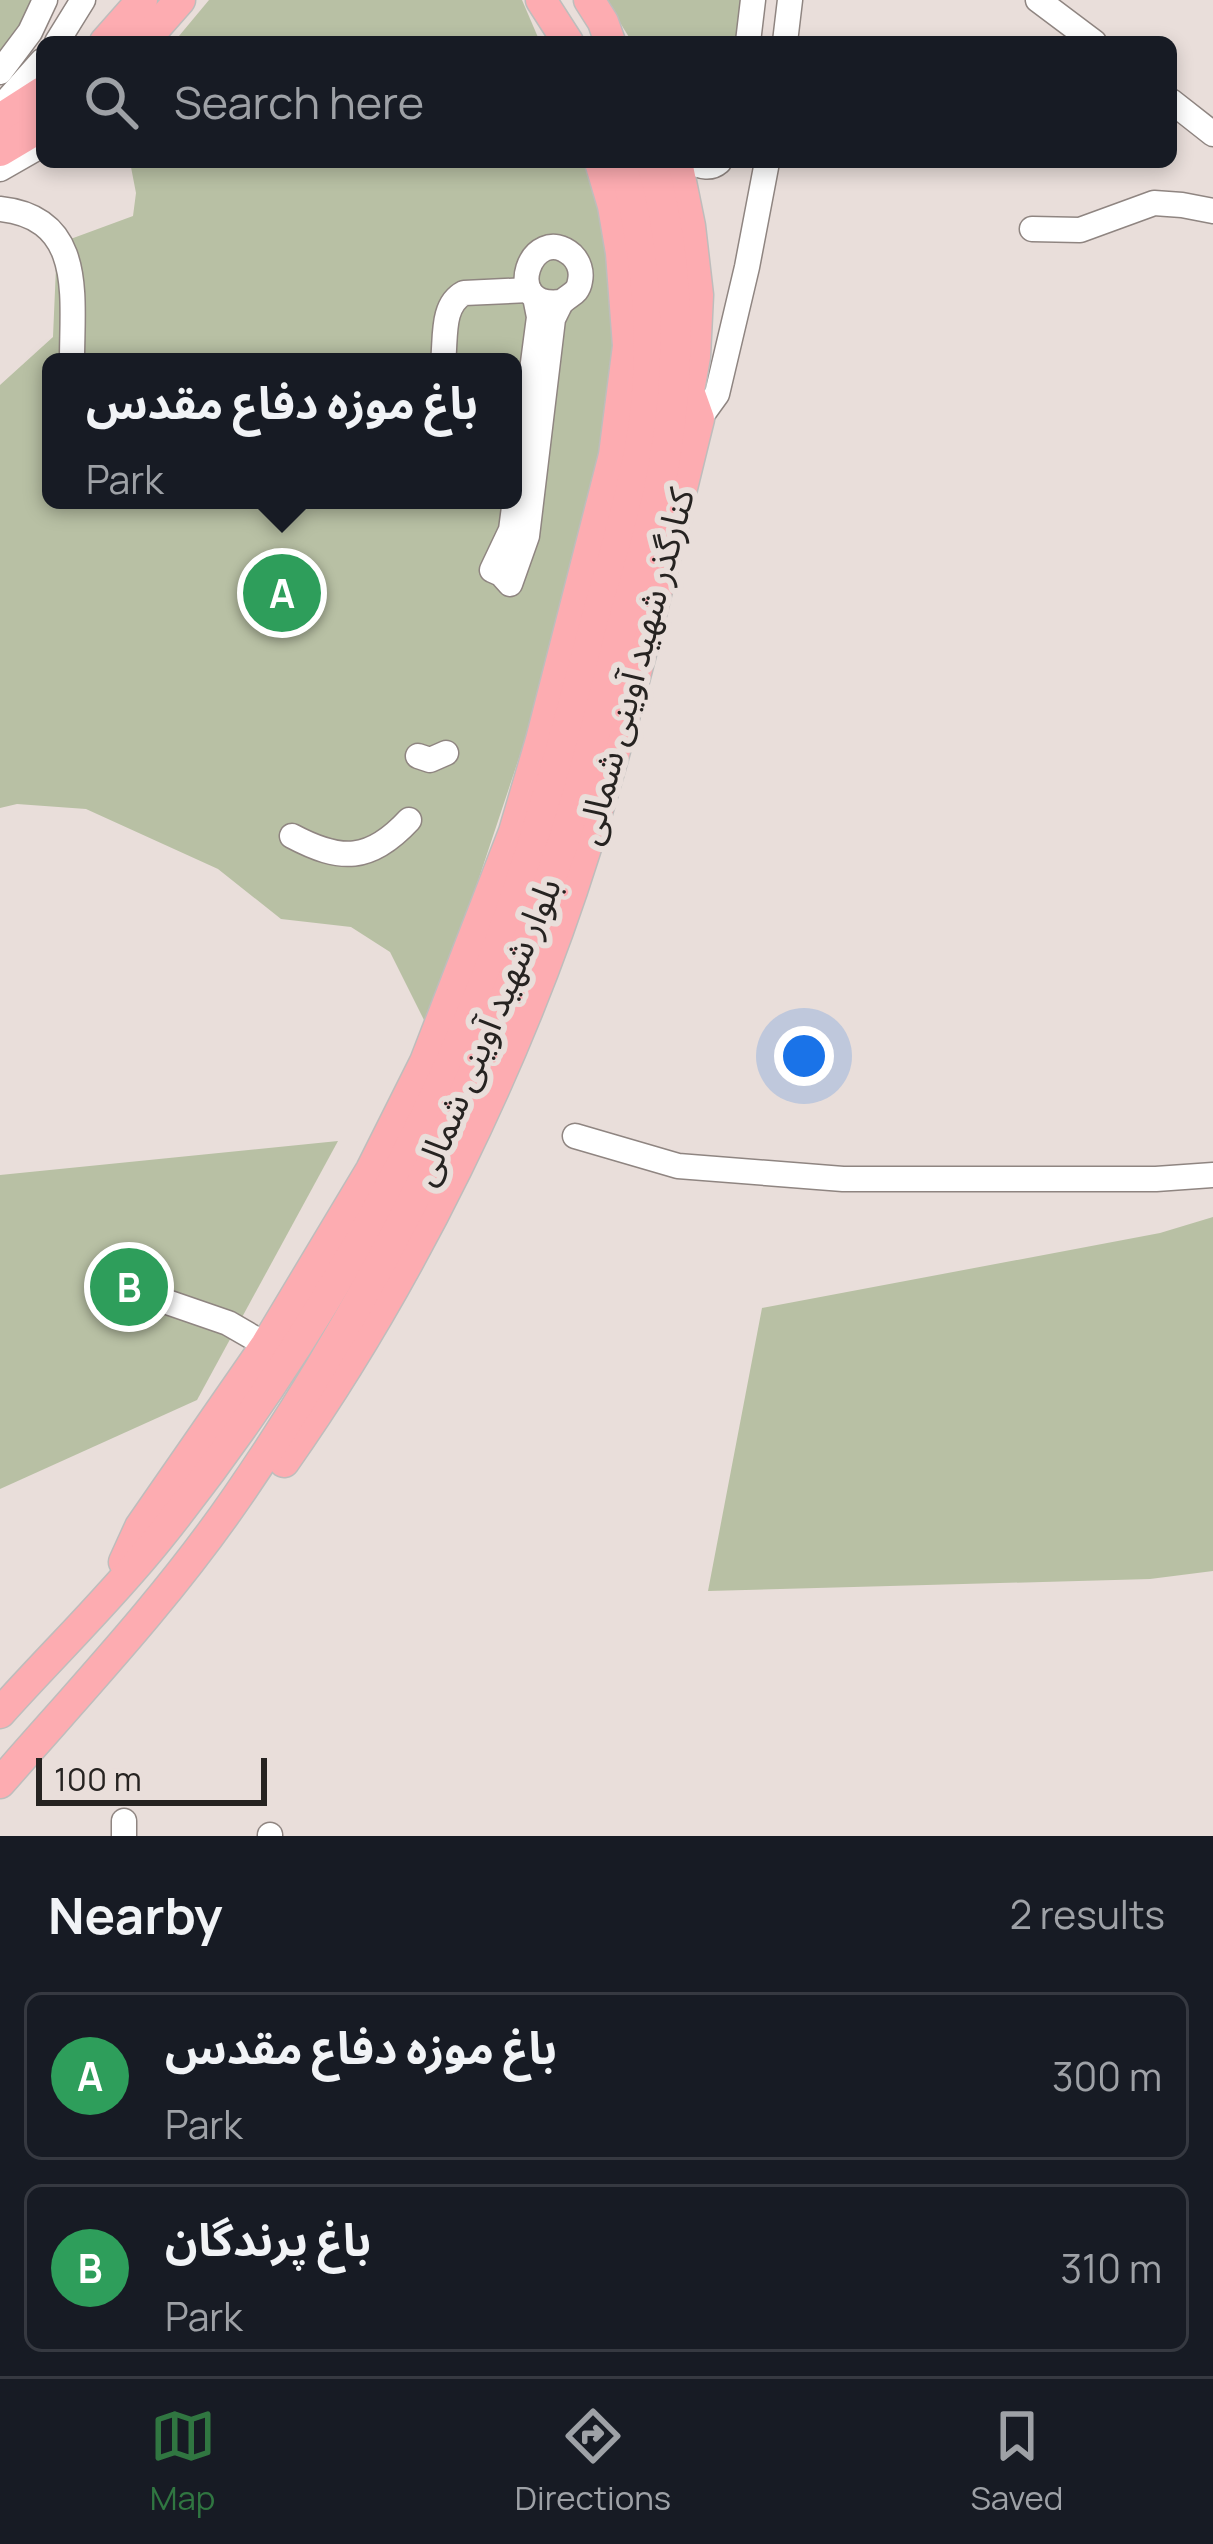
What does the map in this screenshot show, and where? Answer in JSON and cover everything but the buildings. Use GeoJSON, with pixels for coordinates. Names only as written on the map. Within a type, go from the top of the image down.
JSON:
{"type":"FeatureCollection","features":[{"type":"Feature","properties":{"kind":"main road"},"geometry":{"type":"LineString","coordinates":[[110,36],[142,0]]}},
{"type":"Feature","properties":{"kind":"main road"},"geometry":{"type":"LineString","coordinates":[[148,36],[179,0]]}},
{"type":"Feature","properties":{"kind":"main road"},"geometry":{"type":"LineString","coordinates":[[0,119],[36,96]]}},
{"type":"Feature","properties":{"kind":"main road"},"geometry":{"type":"LineString","coordinates":[[0,151],[36,130]]}},
{"type":"Feature","properties":{"kind":"main road","name":"کنارگذر شهید آوینی شمالی"},"geometry":{"type":"LineString","coordinates":[[112,1589],[140,1527],[266,1345],[371,1170],[416,1080],[514,832],[614,455],[628,346],[621,253],[602,168]]}},
{"type":"Feature","properties":{"kind":"main road","name":"بلوار شهید آوینی شمالی"},"geometry":{"type":"LineString","coordinates":[[0,1714],[154,1544],[284,1365],[382,1203],[446,1069],[503,932],[563,746],[638,458],[647,388],[649,307],[644,256],[625,168]]}},
{"type":"Feature","properties":{"kind":"main road","name":"بلوار شهید آوینی شمالی"},"geometry":{"type":"LineString","coordinates":[[0,1783],[141,1623],[235,1501],[314,1381],[407,1214],[472,1081],[561,848],[664,462],[677,350],[676,292],[654,168]]}},
{"type":"Feature","properties":{"kind":"main road","name":"کنارگذر شهید آوینی شمالی"},"geometry":{"type":"LineString","coordinates":[[141,1623],[229,1540],[334,1391],[428,1224],[493,1090],[552,947],[602,798],[699,419],[689,392],[698,295],[678,168]]}},
{"type":"Feature","properties":{"kind":"street"},"geometry":{"type":"LineString","coordinates":[[0,72],[30,32],[45,0]]}},
{"type":"Feature","properties":{"kind":"street"},"geometry":{"type":"LineString","coordinates":[[61,36],[83,0]]}},
{"type":"Feature","properties":{"kind":"street"},"geometry":{"type":"LineString","coordinates":[[749,36],[753,0]]}},
{"type":"Feature","properties":{"kind":"street"},"geometry":{"type":"LineString","coordinates":[[786,36],[790,0]]}},
{"type":"Feature","properties":{"kind":"street"},"geometry":{"type":"LineString","coordinates":[[1038,0],[1086,36]]}},
{"type":"Feature","properties":{"kind":"street"},"geometry":{"type":"LineString","coordinates":[[0,108],[36,69]]}},
{"type":"Feature","properties":{"kind":"street"},"geometry":{"type":"LineString","coordinates":[[1177,106],[1213,134]]}},
{"type":"Feature","properties":{"kind":"street"},"geometry":{"type":"LineString","coordinates":[[0,170],[36,149]]}},
{"type":"Feature","properties":{"kind":"street"},"geometry":{"type":"LineString","coordinates":[[699,419],[717,394],[766,168]]}},
{"type":"Feature","properties":{"kind":"street"},"geometry":{"type":"LineString","coordinates":[[1032,229],[1080,230],[1154,203],[1213,212]]}},
{"type":"Feature","properties":{"kind":"street"},"geometry":{"type":"LineString","coordinates":[[0,208],[36,218],[56,232],[67,255],[73,291],[72,353]]}},
{"type":"Feature","properties":{"kind":"street"},"geometry":{"type":"LineString","coordinates":[[522,446],[539,317],[528,264],[541,251],[559,248],[575,258],[621,253]]}},
{"type":"Feature","properties":{"kind":"street"},"geometry":{"type":"LineString","coordinates":[[444,353],[448,310],[456,297],[464,293],[532,294],[552,304],[561,302],[580,284],[575,258]]}},
{"type":"Feature","properties":{"kind":"street"},"geometry":{"type":"LineString","coordinates":[[514,509],[501,577],[527,536],[554,319],[561,302]]}},
{"type":"Feature","properties":{"kind":"street"},"geometry":{"type":"LineString","coordinates":[[418,756],[430,760],[446,753]]}},
{"type":"Feature","properties":{"kind":"street"},"geometry":{"type":"LineString","coordinates":[[292,836],[322,852],[343,855],[390,841],[410,820]]}},
{"type":"Feature","properties":{"kind":"street"},"geometry":{"type":"LineString","coordinates":[[575,1136],[678,1166],[843,1179],[1213,1175]]}},
{"type":"Feature","properties":{"kind":"street"},"geometry":{"type":"LineString","coordinates":[[170,1303],[228,1323],[266,1345]]}},
{"type":"Feature","properties":{"kind":"green space"},"geometry":{"type":"Polygon","coordinates":[[[0,0],[37,0],[0,61],[0,0]]]}},
{"type":"Feature","properties":{"kind":"green space"},"geometry":{"type":"Polygon","coordinates":[[[209,0],[522,0],[537,36],[179,36],[209,0]]]}},
{"type":"Feature","properties":{"kind":"green space"},"geometry":{"type":"Polygon","coordinates":[[[606,0],[742,0],[739,36],[628,36],[606,0]]]}},
{"type":"Feature","properties":{"kind":"green space"},"geometry":{"type":"Polygon","coordinates":[[[131,168],[589,168],[602,207],[613,286],[615,364],[601,449],[526,737],[426,1024],[390,952],[351,927],[281,919],[218,869],[86,809],[17,804],[0,808],[0,385],[53,337],[57,244],[133,216],[136,193],[131,168]]]}},
{"type":"Feature","properties":{"kind":"green space"},"geometry":{"type":"Polygon","coordinates":[[[338,1141],[197,1400],[0,1489],[0,1175],[338,1141]]]}},
{"type":"Feature","properties":{"kind":"green space"},"geometry":{"type":"Polygon","coordinates":[[[1213,1217],[1213,1571],[1150,1579],[708,1591],[762,1308],[1160,1233],[1213,1217]]]}},
{"type":"Feature","properties":{"kind":"place","name":"باغ موزه دفاع مقدس"},"geometry":{"type":"Point","coordinates":[282,593]}},
{"type":"Feature","properties":{"kind":"place","name":"باغ پرندگان"},"geometry":{"type":"Point","coordinates":[129,1287]}}]}
